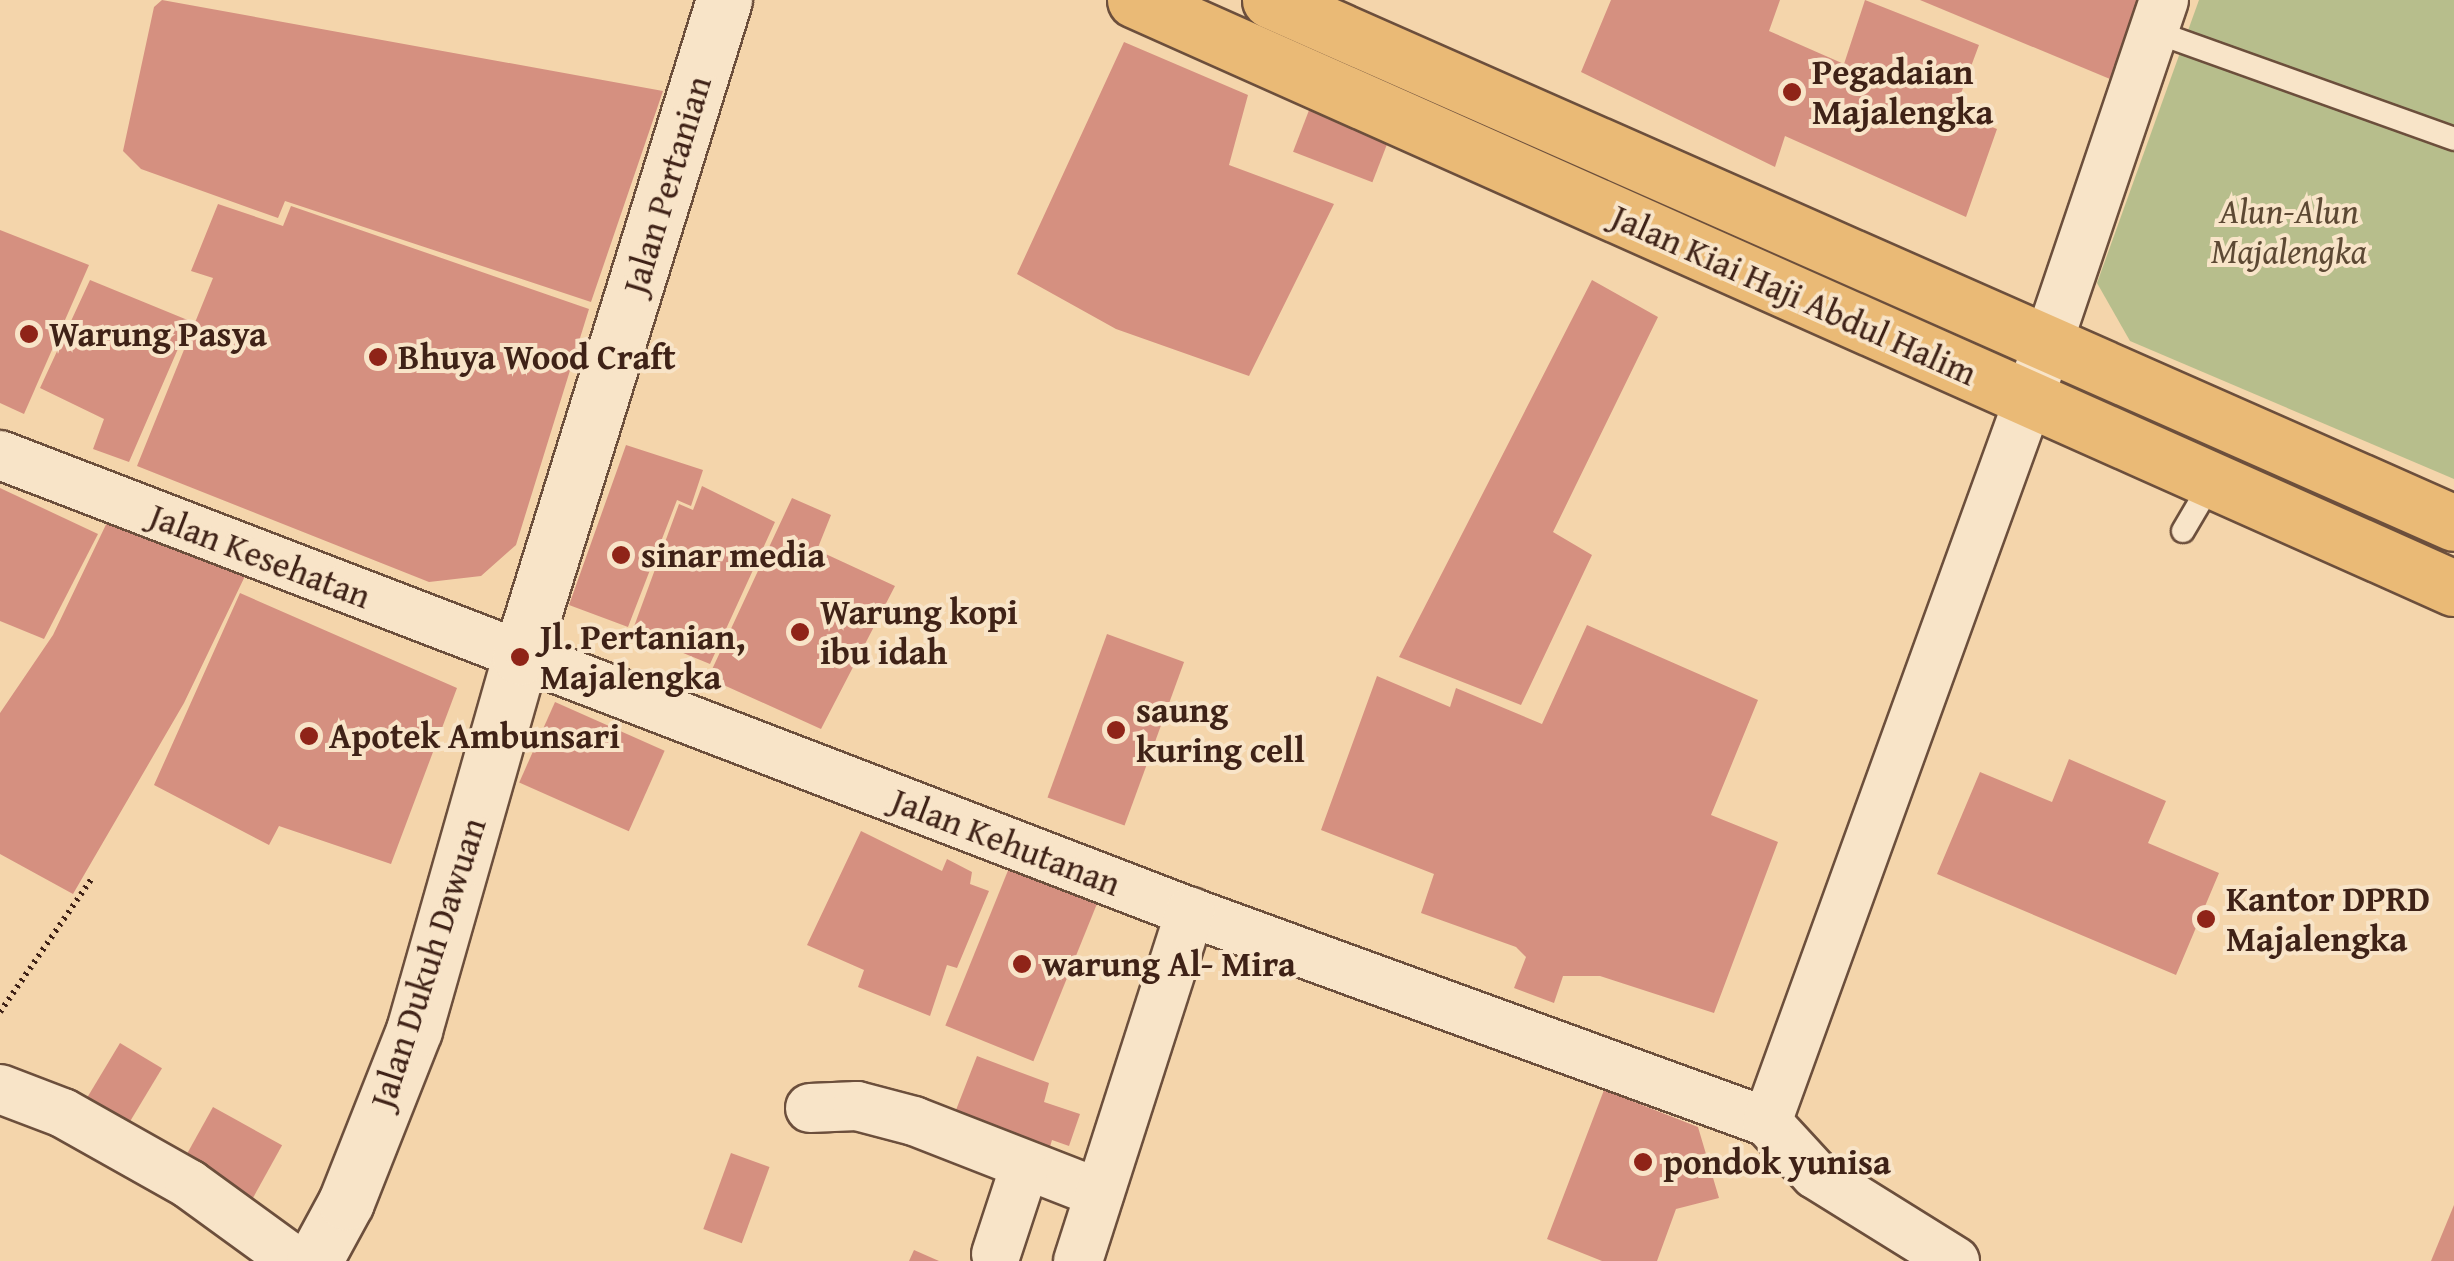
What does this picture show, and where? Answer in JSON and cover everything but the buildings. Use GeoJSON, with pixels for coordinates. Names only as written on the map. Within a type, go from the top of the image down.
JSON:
{"type":"FeatureCollection","features":[{"type":"Feature","properties":{"kind":"main road","name":"Jalan Kiai Haji Abdul Halim"},"geometry":{"type":"LineString","coordinates":[[1135,0],[1223,17],[2029,399],[2213,480],[2450,575]]}},
{"type":"Feature","properties":{"kind":"main road","name":"Jalan Kiai Haji Abdul Halim"},"geometry":{"type":"LineString","coordinates":[[1270,0],[2454,523]]}},
{"type":"Feature","properties":{"kind":"street","name":"Jalan Pertanian"},"geometry":{"type":"LineString","coordinates":[[520,657],[724,0]]}},
{"type":"Feature","properties":{"kind":"street"},"geometry":{"type":"LineString","coordinates":[[1955,1261],[1816,1174],[1767,1122],[2029,399],[2159,16]]}},
{"type":"Feature","properties":{"kind":"street","name":"Jalan Kesehatan"},"geometry":{"type":"LineString","coordinates":[[0,456],[520,657]]}},
{"type":"Feature","properties":{"kind":"street","name":"Jalan Kehutanan"},"geometry":{"type":"LineString","coordinates":[[520,657],[1190,912],[1494,1019],[1767,1122]]}},
{"type":"Feature","properties":{"kind":"street","name":"Jalan Dukuh Dawuan"},"geometry":{"type":"LineString","coordinates":[[314,1261],[346,1202],[414,1030],[520,657]]}},
{"type":"Feature","properties":{"kind":"street"},"geometry":{"type":"LineString","coordinates":[[1078,1261],[1190,912]]}},
{"type":"Feature","properties":{"kind":"street"},"geometry":{"type":"LineString","coordinates":[[0,1088],[64,1113],[188,1184],[295,1261]]}},
{"type":"Feature","properties":{"kind":"street"},"geometry":{"type":"LineString","coordinates":[[810,1108],[857,1106],[914,1121],[1024,1169],[1099,1193]]}},
{"type":"Feature","properties":{"kind":"street"},"geometry":{"type":"LineString","coordinates":[[996,1254],[1024,1169]]}},
{"type":"Feature","properties":{"kind":"lane"},"geometry":{"type":"LineString","coordinates":[[2159,16],[2454,139]]}},
{"type":"Feature","properties":{"kind":"lane"},"geometry":{"type":"LineString","coordinates":[[2184,531],[2213,480]]}},
{"type":"Feature","properties":{"kind":"path"},"geometry":{"type":"LineString","coordinates":[[0,1012],[92,878]]}},
{"type":"Feature","properties":{"kind":"green space","name":"Alun-Alun Majalengka"},"geometry":{"type":"Polygon","coordinates":[[[2199,0],[2454,0],[2454,479],[2130,341],[2097,283],[2199,0]]]}},
{"type":"Feature","properties":{"kind":"place","name":"Pegadaian Majalengka"},"geometry":{"type":"Point","coordinates":[1792,92]}},
{"type":"Feature","properties":{"kind":"place","name":"Warung Pasya"},"geometry":{"type":"Point","coordinates":[29,334]}},
{"type":"Feature","properties":{"kind":"place","name":"Bhuya Wood Craft"},"geometry":{"type":"Point","coordinates":[378,357]}},
{"type":"Feature","properties":{"kind":"place","name":"sinar media"},"geometry":{"type":"Point","coordinates":[621,555]}},
{"type":"Feature","properties":{"kind":"place","name":"Warung kopi ibu idah"},"geometry":{"type":"Point","coordinates":[800,632]}},
{"type":"Feature","properties":{"kind":"place","name":"Jl. Pertanian, Majalengka"},"geometry":{"type":"Point","coordinates":[520,657]}},
{"type":"Feature","properties":{"kind":"place","name":"saung kuring cell"},"geometry":{"type":"Point","coordinates":[1116,730]}},
{"type":"Feature","properties":{"kind":"place","name":"Apotek Ambunsari"},"geometry":{"type":"Point","coordinates":[309,736]}},
{"type":"Feature","properties":{"kind":"place","name":"Kantor DPRD Majalengka"},"geometry":{"type":"Point","coordinates":[2206,919]}},
{"type":"Feature","properties":{"kind":"place","name":"warung Al- Mira"},"geometry":{"type":"Point","coordinates":[1022,964]}},
{"type":"Feature","properties":{"kind":"place","name":"pondok yunisa"},"geometry":{"type":"Point","coordinates":[1643,1162]}}]}
